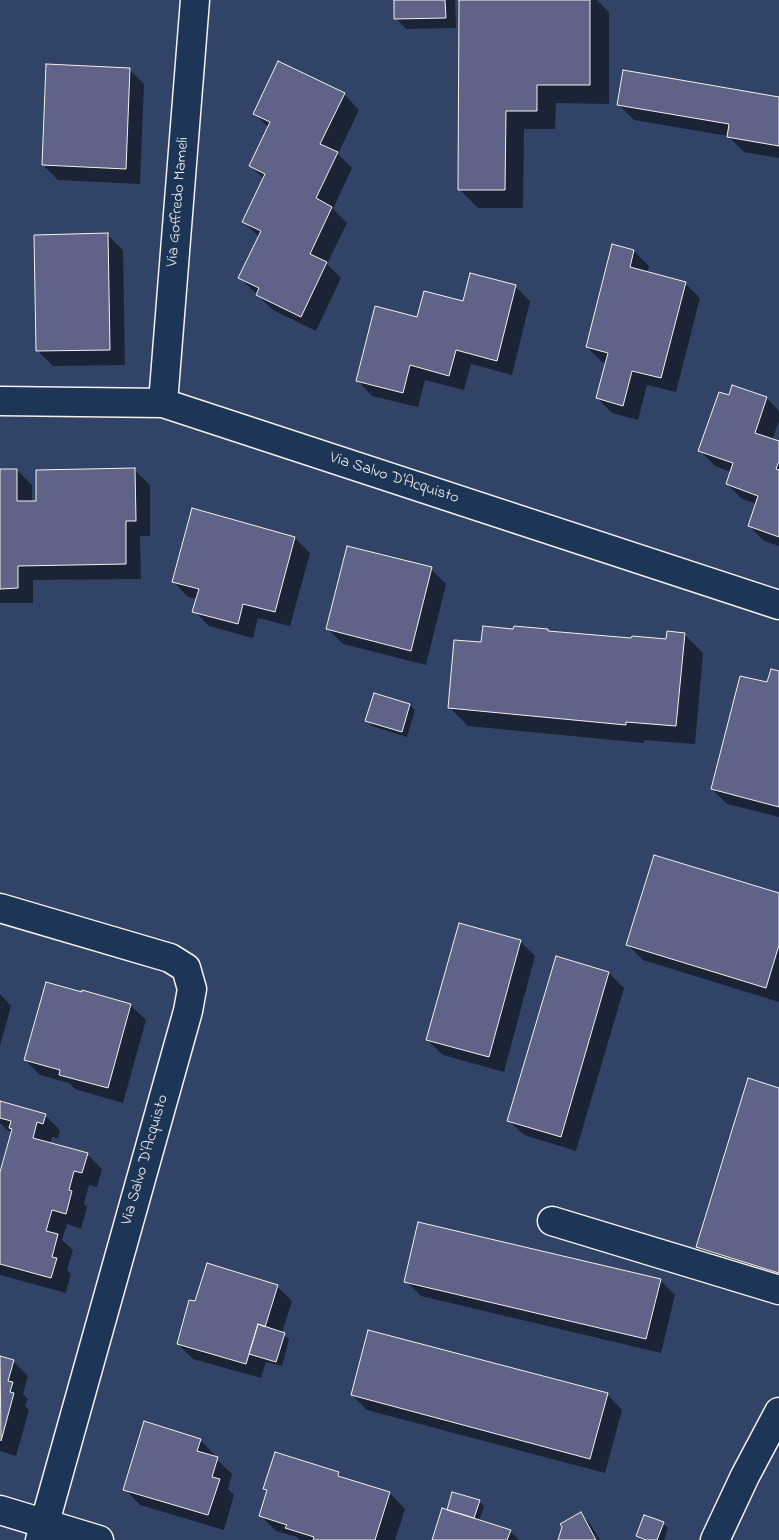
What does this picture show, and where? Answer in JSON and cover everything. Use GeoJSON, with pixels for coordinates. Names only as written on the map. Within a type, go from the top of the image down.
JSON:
{"type":"FeatureCollection","features":[{"type":"Feature","properties":{"kind":"street","name":"Via Goffredo Mameli"},"geometry":{"type":"LineString","coordinates":[[163,404],[195,0]]}},
{"type":"Feature","properties":{"kind":"street","name":"Via Salvo D'Acquisto"},"geometry":{"type":"LineString","coordinates":[[0,401],[163,404],[779,605]]}},
{"type":"Feature","properties":{"kind":"street","name":"Via Salvo D'Acquisto"},"geometry":{"type":"LineString","coordinates":[[0,908],[170,958],[186,968],[192,989],[188,1012],[43,1532]]}},
{"type":"Feature","properties":{"kind":"street"},"geometry":{"type":"LineString","coordinates":[[552,1221],[779,1290]]}},
{"type":"Feature","properties":{"kind":"street"},"geometry":{"type":"LineString","coordinates":[[715,1540],[745,1476],[779,1412]]}},
{"type":"Feature","properties":{"kind":"street"},"geometry":{"type":"LineString","coordinates":[[0,1510],[43,1532],[99,1540]]}},
{"type":"Feature","properties":{"kind":"building"},"geometry":{"type":"Polygon","coordinates":[[[394,0],[445,0],[446,18],[394,19],[394,0]]]}},
{"type":"Feature","properties":{"kind":"building"},"geometry":{"type":"Polygon","coordinates":[[[459,0],[590,0],[590,85],[537,85],[537,111],[506,111],[505,190],[458,190],[459,0]]]}},
{"type":"Feature","properties":{"kind":"building"},"geometry":{"type":"Polygon","coordinates":[[[278,61],[345,93],[320,144],[338,152],[316,198],[332,207],[310,254],[327,262],[301,317],[256,295],[259,288],[238,278],[261,231],[242,222],[265,174],[249,166],[270,122],[253,114],[278,61]]]}},
{"type":"Feature","properties":{"kind":"building"},"geometry":{"type":"Polygon","coordinates":[[[46,64],[130,68],[126,169],[42,165],[46,64]]]}},
{"type":"Feature","properties":{"kind":"building"},"geometry":{"type":"Polygon","coordinates":[[[623,70],[779,97],[779,146],[727,137],[729,124],[617,105],[623,70]]]}},
{"type":"Feature","properties":{"kind":"building"},"geometry":{"type":"Polygon","coordinates":[[[108,233],[110,350],[36,351],[34,235],[108,233]]]}},
{"type":"Feature","properties":{"kind":"building"},"geometry":{"type":"Polygon","coordinates":[[[612,244],[634,250],[630,267],[686,282],[661,378],[632,371],[623,406],[596,398],[608,353],[586,347],[612,244]]]}},
{"type":"Feature","properties":{"kind":"building"},"geometry":{"type":"Polygon","coordinates":[[[470,273],[516,285],[497,361],[456,350],[449,376],[410,365],[403,393],[356,381],[375,306],[417,317],[424,291],[463,301],[470,273]]]}},
{"type":"Feature","properties":{"kind":"building"},"geometry":{"type":"Polygon","coordinates":[[[732,385],[767,397],[755,433],[779,441],[779,461],[776,469],[779,470],[779,537],[748,526],[758,496],[726,484],[733,463],[698,451],[719,392],[729,395],[732,385]]]}},
{"type":"Feature","properties":{"kind":"building"},"geometry":{"type":"Polygon","coordinates":[[[135,468],[136,521],[126,521],[126,564],[18,566],[18,588],[0,589],[0,469],[17,469],[17,501],[36,501],[36,470],[135,468]]]}},
{"type":"Feature","properties":{"kind":"building"},"geometry":{"type":"Polygon","coordinates":[[[192,508],[295,537],[275,612],[243,604],[238,624],[192,612],[199,589],[172,582],[192,508]]]}},
{"type":"Feature","properties":{"kind":"building"},"geometry":{"type":"Polygon","coordinates":[[[347,546],[432,567],[411,651],[326,629],[347,546]]]}},
{"type":"Feature","properties":{"kind":"building"},"geometry":{"type":"Polygon","coordinates":[[[483,626],[513,629],[514,626],[548,629],[548,631],[631,638],[632,636],[666,639],[667,631],[685,633],[676,726],[626,722],[626,725],[448,708],[454,640],[481,642],[483,626]]]}},
{"type":"Feature","properties":{"kind":"building"},"geometry":{"type":"Polygon","coordinates":[[[771,669],[779,671],[779,807],[711,789],[740,676],[767,682],[771,669]]]}},
{"type":"Feature","properties":{"kind":"building"},"geometry":{"type":"Polygon","coordinates":[[[374,693],[410,704],[402,732],[365,721],[374,693]]]}},
{"type":"Feature","properties":{"kind":"building"},"geometry":{"type":"Polygon","coordinates":[[[654,855],[779,893],[779,945],[766,988],[626,945],[654,855]]]}},
{"type":"Feature","properties":{"kind":"building"},"geometry":{"type":"Polygon","coordinates":[[[459,923],[521,940],[489,1057],[426,1040],[459,923]]]}},
{"type":"Feature","properties":{"kind":"building"},"geometry":{"type":"Polygon","coordinates":[[[556,956],[609,972],[561,1137],[507,1121],[556,956]]]}},
{"type":"Feature","properties":{"kind":"building"},"geometry":{"type":"Polygon","coordinates":[[[46,982],[131,1004],[108,1088],[59,1075],[60,1070],[24,1060],[46,982]]]}},
{"type":"Feature","properties":{"kind":"building"},"geometry":{"type":"Polygon","coordinates":[[[748,1078],[779,1088],[779,1273],[696,1247],[748,1078]]]}},
{"type":"Feature","properties":{"kind":"building"},"geometry":{"type":"Polygon","coordinates":[[[0,1101],[46,1114],[43,1124],[37,1122],[33,1138],[88,1153],[82,1173],[74,1171],[69,1190],[72,1191],[66,1214],[52,1210],[46,1231],[58,1234],[52,1257],[57,1258],[51,1278],[0,1264],[0,1172],[12,1129],[9,1128],[11,1121],[0,1118],[0,1101]]]}},
{"type":"Feature","properties":{"kind":"building"},"geometry":{"type":"Polygon","coordinates":[[[418,1222],[661,1279],[646,1339],[404,1282],[418,1222]]]}},
{"type":"Feature","properties":{"kind":"building"},"geometry":{"type":"Polygon","coordinates":[[[207,1263],[278,1285],[265,1327],[258,1324],[246,1364],[177,1344],[189,1300],[195,1301],[207,1263]]]}},
{"type":"Feature","properties":{"kind":"building"},"geometry":{"type":"Polygon","coordinates":[[[258,1324],[285,1333],[276,1362],[249,1354],[258,1324]]]}},
{"type":"Feature","properties":{"kind":"building"},"geometry":{"type":"Polygon","coordinates":[[[368,1330],[608,1393],[590,1459],[351,1395],[368,1330]]]}},
{"type":"Feature","properties":{"kind":"building"},"geometry":{"type":"Polygon","coordinates":[[[0,1356],[14,1360],[8,1381],[13,1382],[10,1392],[14,1393],[1,1441],[0,1356]]]}},
{"type":"Feature","properties":{"kind":"building"},"geometry":{"type":"Polygon","coordinates":[[[144,1421],[201,1439],[197,1451],[218,1457],[212,1477],[220,1479],[208,1515],[123,1490],[144,1421]]]}},
{"type":"Feature","properties":{"kind":"building"},"geometry":{"type":"Polygon","coordinates":[[[275,1452],[339,1472],[338,1476],[390,1492],[375,1540],[313,1540],[314,1537],[285,1528],[287,1525],[259,1516],[267,1490],[263,1489],[275,1452]]]}},
{"type":"Feature","properties":{"kind":"building"},"geometry":{"type":"Polygon","coordinates":[[[452,1492],[480,1500],[474,1518],[447,1510],[452,1492]]]}},
{"type":"Feature","properties":{"kind":"building"},"geometry":{"type":"Polygon","coordinates":[[[442,1508],[511,1530],[507,1540],[432,1540],[442,1508]]]}},
{"type":"Feature","properties":{"kind":"building"},"geometry":{"type":"Polygon","coordinates":[[[581,1512],[596,1540],[558,1540],[562,1527],[560,1524],[581,1512]]]}},
{"type":"Feature","properties":{"kind":"building"},"geometry":{"type":"Polygon","coordinates":[[[644,1515],[664,1522],[657,1540],[646,1540],[636,1536],[644,1515]]]}}]}
